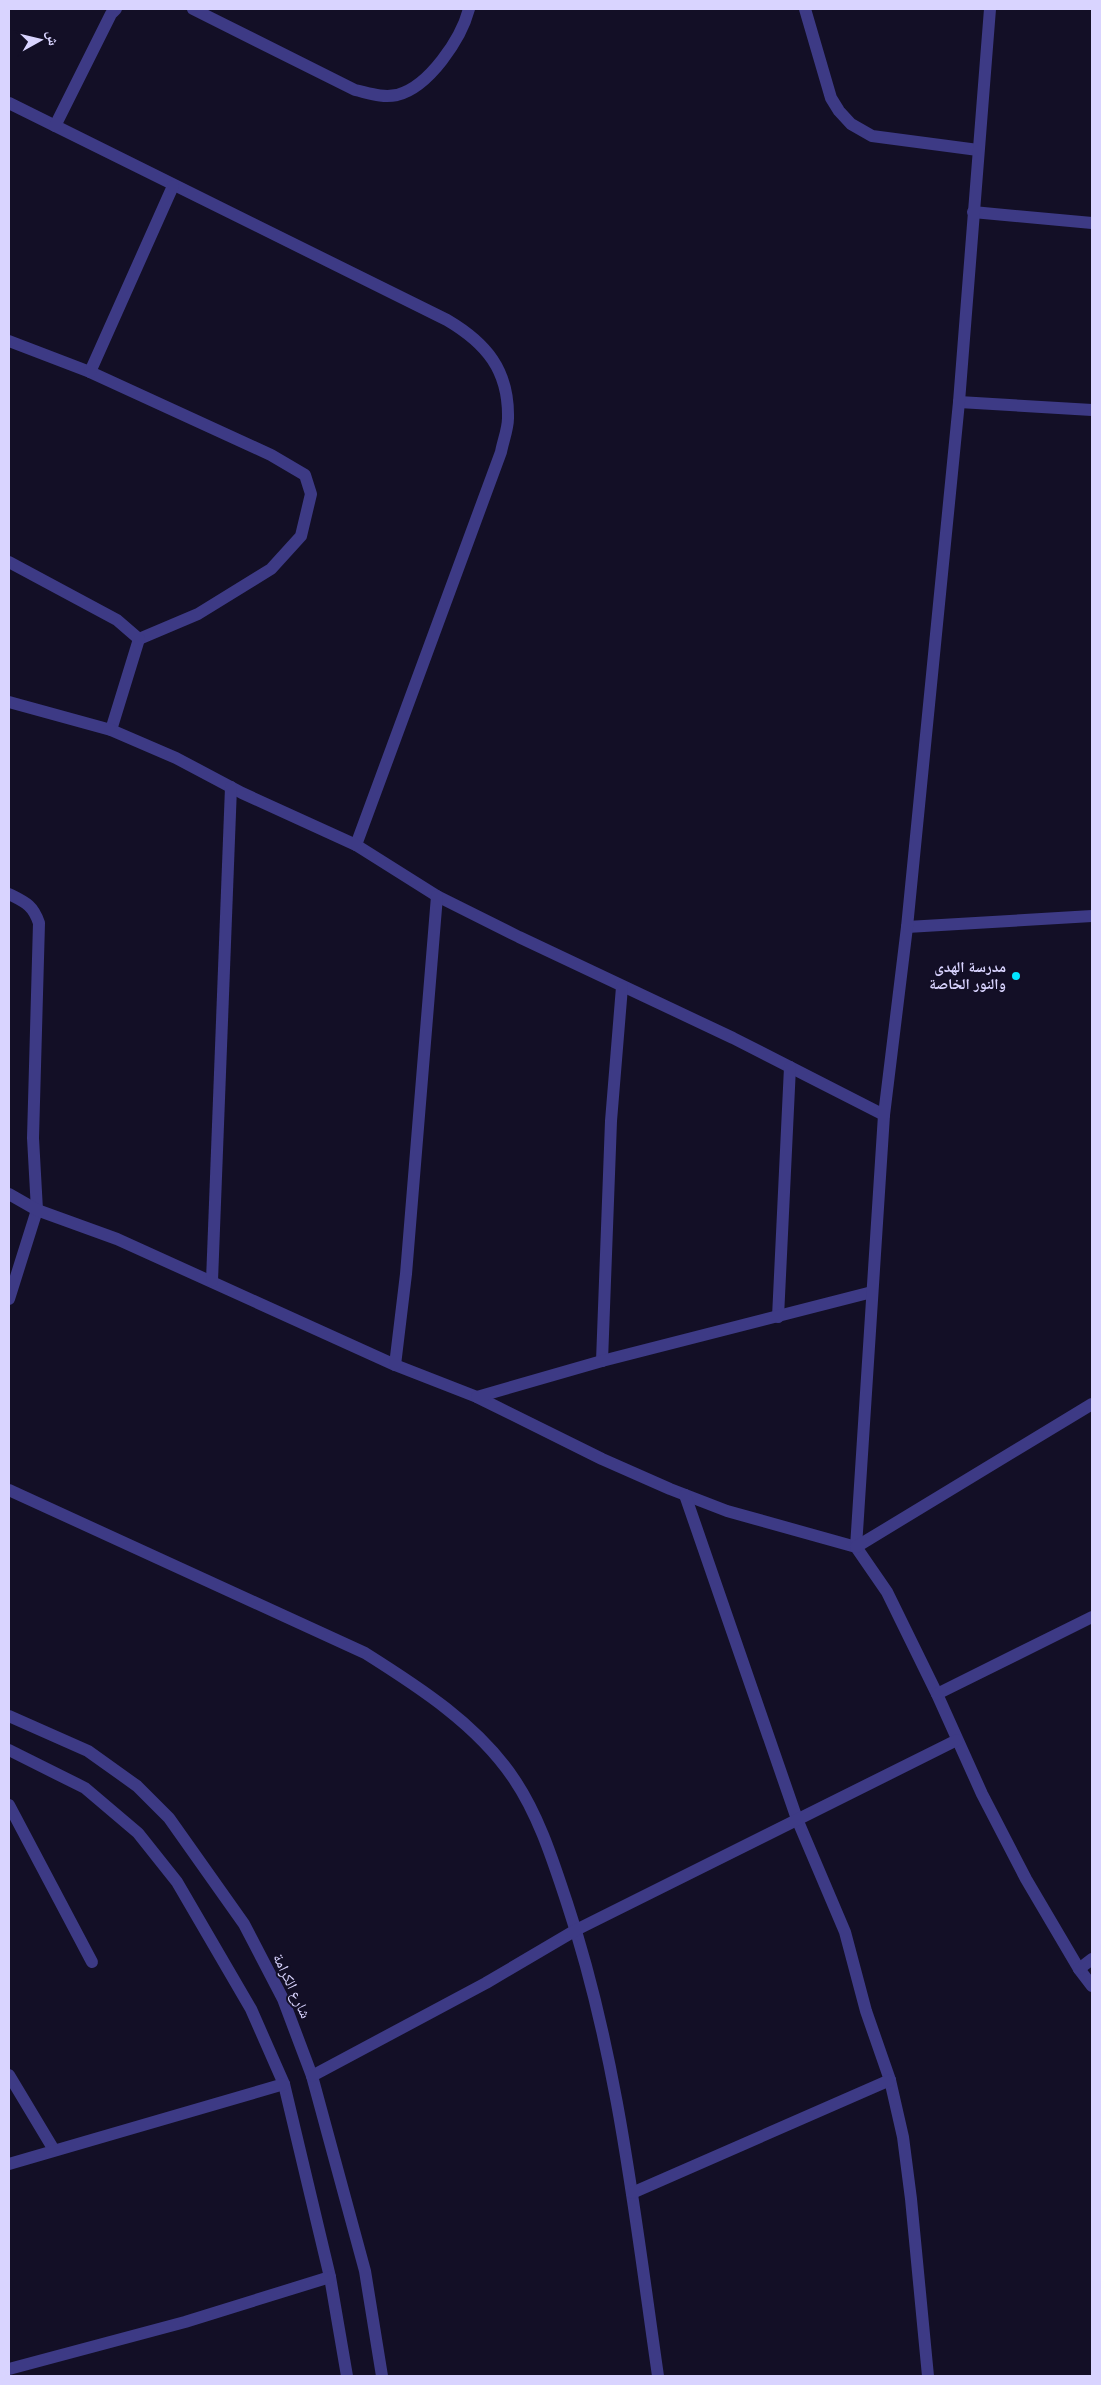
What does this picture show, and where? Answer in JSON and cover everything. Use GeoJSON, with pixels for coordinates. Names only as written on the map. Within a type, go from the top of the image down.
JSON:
{"type":"FeatureCollection","features":[{"type":"Feature","properties":{"kind":"street"},"geometry":{"type":"LineString","coordinates":[[55,126],[111,14],[116,9]]}},
{"type":"Feature","properties":{"kind":"street"},"geometry":{"type":"LineString","coordinates":[[193,9],[355,90],[379,96],[397,95],[416,86],[452,47],[465,26],[469,9]]}},
{"type":"Feature","properties":{"kind":"street"},"geometry":{"type":"LineString","coordinates":[[805,9],[831,98],[851,124],[872,136],[978,150]]}},
{"type":"Feature","properties":{"kind":"street"},"geometry":{"type":"LineString","coordinates":[[990,9],[959,402],[907,927],[884,1115],[856,1547],[887,1592],[937,1694],[957,1740],[1026,1879],[1079,1969],[1092,1986]]}},
{"type":"Feature","properties":{"kind":"street"},"geometry":{"type":"LineString","coordinates":[[9,102],[173,186],[328,259],[470,334],[488,353],[500,374],[506,395],[508,419],[501,452],[356,845]]}},
{"type":"Feature","properties":{"kind":"street"},"geometry":{"type":"LineString","coordinates":[[90,372],[173,186]]}},
{"type":"Feature","properties":{"kind":"street"},"geometry":{"type":"LineString","coordinates":[[973,212],[1092,222]]}},
{"type":"Feature","properties":{"kind":"street"},"geometry":{"type":"LineString","coordinates":[[9,341],[90,372],[271,455],[305,475],[311,494],[300,536],[271,569],[198,614],[138,639]]}},
{"type":"Feature","properties":{"kind":"street"},"geometry":{"type":"LineString","coordinates":[[959,402],[1092,410]]}},
{"type":"Feature","properties":{"kind":"street"},"geometry":{"type":"LineString","coordinates":[[9,562],[116,620],[138,639]]}},
{"type":"Feature","properties":{"kind":"street"},"geometry":{"type":"LineString","coordinates":[[111,730],[138,639]]}},
{"type":"Feature","properties":{"kind":"street"},"geometry":{"type":"LineString","coordinates":[[9,702],[111,730],[176,758],[231,787],[356,845],[437,896],[622,987],[687,1016],[884,1115]]}},
{"type":"Feature","properties":{"kind":"street"},"geometry":{"type":"LineString","coordinates":[[212,1281],[231,787]]}},
{"type":"Feature","properties":{"kind":"street"},"geometry":{"type":"LineString","coordinates":[[9,894],[28,903],[35,911],[39,923],[33,1130],[37,1210],[9,1299]]}},
{"type":"Feature","properties":{"kind":"street"},"geometry":{"type":"LineString","coordinates":[[394,1365],[406,1274],[437,896]]}},
{"type":"Feature","properties":{"kind":"street"},"geometry":{"type":"LineString","coordinates":[[907,927],[1092,916]]}},
{"type":"Feature","properties":{"kind":"street"},"geometry":{"type":"LineString","coordinates":[[602,1361],[611,1121],[622,987]]}},
{"type":"Feature","properties":{"kind":"street"},"geometry":{"type":"LineString","coordinates":[[778,1317],[790,1067]]}},
{"type":"Feature","properties":{"kind":"street"},"geometry":{"type":"LineString","coordinates":[[9,1194],[37,1210],[116,1239],[394,1365],[477,1397],[602,1459],[685,1495],[727,1511],[856,1547],[1092,1404]]}},
{"type":"Feature","properties":{"kind":"street"},"geometry":{"type":"LineString","coordinates":[[477,1397],[602,1361],[872,1292]]}},
{"type":"Feature","properties":{"kind":"street"},"geometry":{"type":"LineString","coordinates":[[9,1490],[365,1653],[410,1682],[454,1715],[489,1748],[514,1779],[552,1859],[589,1973],[614,2087],[632,2193],[658,2376]]}},
{"type":"Feature","properties":{"kind":"street"},"geometry":{"type":"LineString","coordinates":[[685,1495],[797,1819],[845,1932],[866,2012],[890,2080],[903,2137],[928,2376]]}},
{"type":"Feature","properties":{"kind":"street"},"geometry":{"type":"LineString","coordinates":[[937,1694],[1092,1617]]}},
{"type":"Feature","properties":{"kind":"street","name":"شارع الكرامة"},"geometry":{"type":"LineString","coordinates":[[9,1716],[88,1751],[137,1786],[169,1818],[244,1924],[283,1999],[312,2076],[364,2271],[382,2376]]}},
{"type":"Feature","properties":{"kind":"street"},"geometry":{"type":"LineString","coordinates":[[312,2076],[486,1983],[576,1930],[957,1740]]}},
{"type":"Feature","properties":{"kind":"street"},"geometry":{"type":"LineString","coordinates":[[9,1750],[85,1788],[138,1833],[177,1882],[251,2009],[284,2084],[330,2277],[347,2376]]}},
{"type":"Feature","properties":{"kind":"street"},"geometry":{"type":"LineString","coordinates":[[9,1806],[92,1962]]}},
{"type":"Feature","properties":{"kind":"street"},"geometry":{"type":"LineString","coordinates":[[1079,1969],[1092,1959]]}},
{"type":"Feature","properties":{"kind":"street"},"geometry":{"type":"LineString","coordinates":[[9,2075],[54,2150]]}},
{"type":"Feature","properties":{"kind":"street"},"geometry":{"type":"LineString","coordinates":[[632,2193],[890,2080]]}},
{"type":"Feature","properties":{"kind":"street"},"geometry":{"type":"LineString","coordinates":[[9,2164],[284,2084]]}},
{"type":"Feature","properties":{"kind":"street"},"geometry":{"type":"LineString","coordinates":[[9,2369],[185,2322],[330,2277]]}},
{"type":"Feature","properties":{"kind":"place","name":"مدرسة الهدى والنور الخاصة"},"geometry":{"type":"Point","coordinates":[1016,976]}}]}
